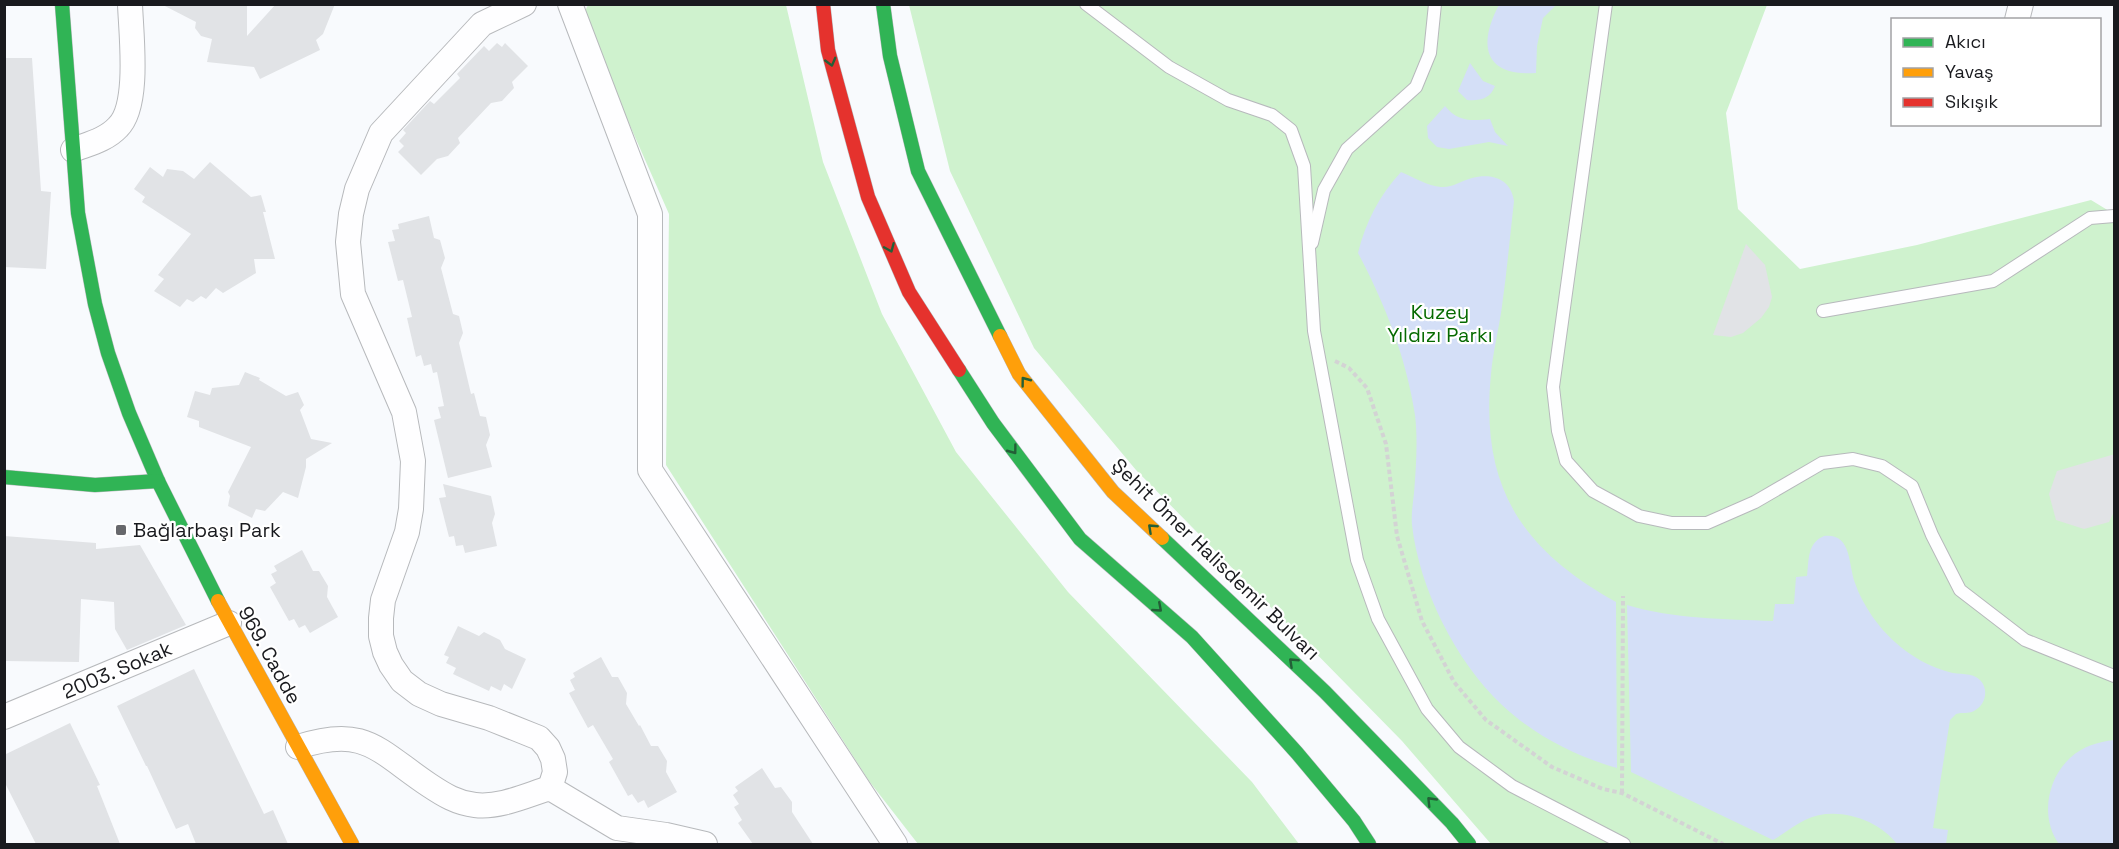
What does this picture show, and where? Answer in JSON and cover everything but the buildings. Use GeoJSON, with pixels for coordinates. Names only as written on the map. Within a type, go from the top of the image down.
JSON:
{"type":"FeatureCollection","features":[{"type":"Feature","properties":{"kind":"main road","name":"969. Cadde"},"geometry":{"type":"LineString","coordinates":[[62,4],[78,213],[95,304],[108,353],[158,481],[229,623],[352,844]]}},
{"type":"Feature","properties":{"kind":"main road"},"geometry":{"type":"LineString","coordinates":[[823,4],[828,50],[868,197],[909,292],[993,423],[1080,539],[1192,637],[1297,753],[1354,821],[1369,844]]}},
{"type":"Feature","properties":{"kind":"main road","name":"Şehit Ömer Halisdemir Bulvarı"},"geometry":{"type":"LineString","coordinates":[[883,4],[890,56],[918,171],[1019,374],[1113,492],[1325,692],[1452,823],[1469,844]]}},
{"type":"Feature","properties":{"kind":"main road"},"geometry":{"type":"LineString","coordinates":[[4,477],[95,485],[158,481]]}},
{"type":"Feature","properties":{"kind":"street"},"geometry":{"type":"LineString","coordinates":[[73,150],[105,138],[120,126],[127,114],[131,97],[130,4]]}},
{"type":"Feature","properties":{"kind":"street"},"geometry":{"type":"LineString","coordinates":[[524,4],[483,24],[381,133],[357,189],[351,214],[348,251],[353,294],[404,412],[413,461],[412,501],[407,532],[383,600],[381,636],[385,652],[402,681],[418,694],[539,738],[554,759],[555,772],[550,788]]}},
{"type":"Feature","properties":{"kind":"street"},"geometry":{"type":"LineString","coordinates":[[570,4],[650,214],[650,470],[895,844]]}},
{"type":"Feature","properties":{"kind":"street","name":"2003. Sokak"},"geometry":{"type":"LineString","coordinates":[[4,717],[229,623]]}},
{"type":"Feature","properties":{"kind":"street"},"geometry":{"type":"LineString","coordinates":[[298,747],[320,740],[340,738],[358,740],[373,745],[447,797],[462,803],[478,806],[494,805],[550,788],[617,828],[666,835],[705,844]]}},
{"type":"Feature","properties":{"kind":"lane"},"geometry":{"type":"LineString","coordinates":[[1086,4],[1169,67],[1228,100],[1272,115],[1291,130],[1304,166],[1314,331],[1357,560],[1378,619],[1427,709],[1459,747],[1512,786],[1624,844]]}},
{"type":"Feature","properties":{"kind":"lane"},"geometry":{"type":"LineString","coordinates":[[1309,256],[1324,190],[1347,149],[1416,87],[1430,53],[1435,4]]}},
{"type":"Feature","properties":{"kind":"lane"},"geometry":{"type":"LineString","coordinates":[[1606,4],[1553,387],[1558,431],[1566,461],[1593,490],[1639,516],[1672,524],[1707,524],[1755,502],[1822,462],[1853,459],[1882,466],[1912,486],[1932,535],[1960,590],[2025,640],[2115,676]]}},
{"type":"Feature","properties":{"kind":"lane"},"geometry":{"type":"LineString","coordinates":[[1823,311],[1993,281],[2090,218],[2115,216]]}},
{"type":"Feature","properties":{"kind":"path"},"geometry":{"type":"LineString","coordinates":[[1318,353],[1348,368],[1367,388],[1386,444],[1396,536],[1422,621],[1454,682],[1486,720],[1552,767],[1603,789],[1622,793],[1723,844]]}},
{"type":"Feature","properties":{"kind":"path"},"geometry":{"type":"LineString","coordinates":[[1622,793],[1623,596]]}},
{"type":"Feature","properties":{"kind":"green space"},"geometry":{"type":"Polygon","coordinates":[[[588,5],[786,5],[823,162],[882,314],[956,452],[1068,592],[1252,782],[1299,844],[918,844],[869,781],[666,465],[669,214],[582,17],[588,5]]]}},
{"type":"Feature","properties":{"kind":"green space","name":"Kuzey Yıldızı Parkı"},"geometry":{"type":"Polygon","coordinates":[[[909,5],[1767,5],[1726,113],[1738,209],[1800,269],[1917,245],[2091,200],[2114,214],[2114,844],[1491,844],[1402,741],[1136,470],[1034,348],[950,171],[909,5]]]}},
{"type":"Feature","properties":{"kind":"water"},"geometry":{"type":"Polygon","coordinates":[[[1499,5],[1556,5],[1543,18],[1537,46],[1536,73],[1505,70],[1495,64],[1490,55],[1488,33],[1499,5]]]}},
{"type":"Feature","properties":{"kind":"water"},"geometry":{"type":"Polygon","coordinates":[[[1470,63],[1483,81],[1495,86],[1484,98],[1467,100],[1458,91],[1470,63]]]}},
{"type":"Feature","properties":{"kind":"water"},"geometry":{"type":"Polygon","coordinates":[[[1445,106],[1460,118],[1490,119],[1495,132],[1508,146],[1489,142],[1449,149],[1437,147],[1428,138],[1427,126],[1445,106]]]}},
{"type":"Feature","properties":{"kind":"water"},"geometry":{"type":"Polygon","coordinates":[[[1401,172],[1441,187],[1472,178],[1493,177],[1505,183],[1512,193],[1514,201],[1501,315],[1491,374],[1489,414],[1492,449],[1500,481],[1513,510],[1531,536],[1554,559],[1616,602],[1617,768],[1556,744],[1528,726],[1502,705],[1485,688],[1455,646],[1431,598],[1416,549],[1412,525],[1417,444],[1411,393],[1393,331],[1358,253],[1374,210],[1386,190],[1401,172]]]}},
{"type":"Feature","properties":{"kind":"water"},"geometry":{"type":"Polygon","coordinates":[[[1824,536],[1840,539],[1844,545],[1862,600],[1887,635],[1926,664],[1953,673],[1977,677],[1985,688],[1984,701],[1978,708],[1972,712],[1956,714],[1950,720],[1933,828],[1948,830],[1946,844],[1897,844],[1889,835],[1867,821],[1842,814],[1829,814],[1805,820],[1773,840],[1631,772],[1627,605],[1681,616],[1773,621],[1775,604],[1794,604],[1796,577],[1807,576],[1814,543],[1824,536]]]}},
{"type":"Feature","properties":{"kind":"water"},"geometry":{"type":"Polygon","coordinates":[[[2114,740],[2114,844],[2059,844],[2049,823],[2048,811],[2051,788],[2056,777],[2070,758],[2080,750],[2096,743],[2114,740]]]}},
{"type":"Feature","properties":{"kind":"traffic: fast"},"geometry":{"type":"LineString","coordinates":[[62,4],[78,213],[95,304],[108,353],[129,413],[158,481],[218,601]]}},
{"type":"Feature","properties":{"kind":"traffic: fast"},"geometry":{"type":"LineString","coordinates":[[883,4],[890,56],[918,171],[1000,336]]}},
{"type":"Feature","properties":{"kind":"traffic: fast"},"geometry":{"type":"LineString","coordinates":[[959,370],[993,423],[1080,539],[1192,637],[1297,753],[1354,821],[1369,844]]}},
{"type":"Feature","properties":{"kind":"traffic: fast"},"geometry":{"type":"LineString","coordinates":[[4,477],[95,485],[158,481]]}},
{"type":"Feature","properties":{"kind":"traffic: fast"},"geometry":{"type":"LineString","coordinates":[[1162,538],[1325,692],[1452,823],[1469,844]]}},
{"type":"Feature","properties":{"kind":"traffic: slow"},"geometry":{"type":"LineString","coordinates":[[1000,336],[1019,374],[1113,492],[1162,538]]}},
{"type":"Feature","properties":{"kind":"traffic: slow"},"geometry":{"type":"LineString","coordinates":[[218,601],[352,844]]}},
{"type":"Feature","properties":{"kind":"traffic: jam"},"geometry":{"type":"LineString","coordinates":[[823,4],[828,50],[868,197],[909,292],[959,370]]}},
{"type":"Feature","properties":{"kind":"place","name":"Bağlarbaşı Park"},"geometry":{"type":"Point","coordinates":[121,530]}}]}
